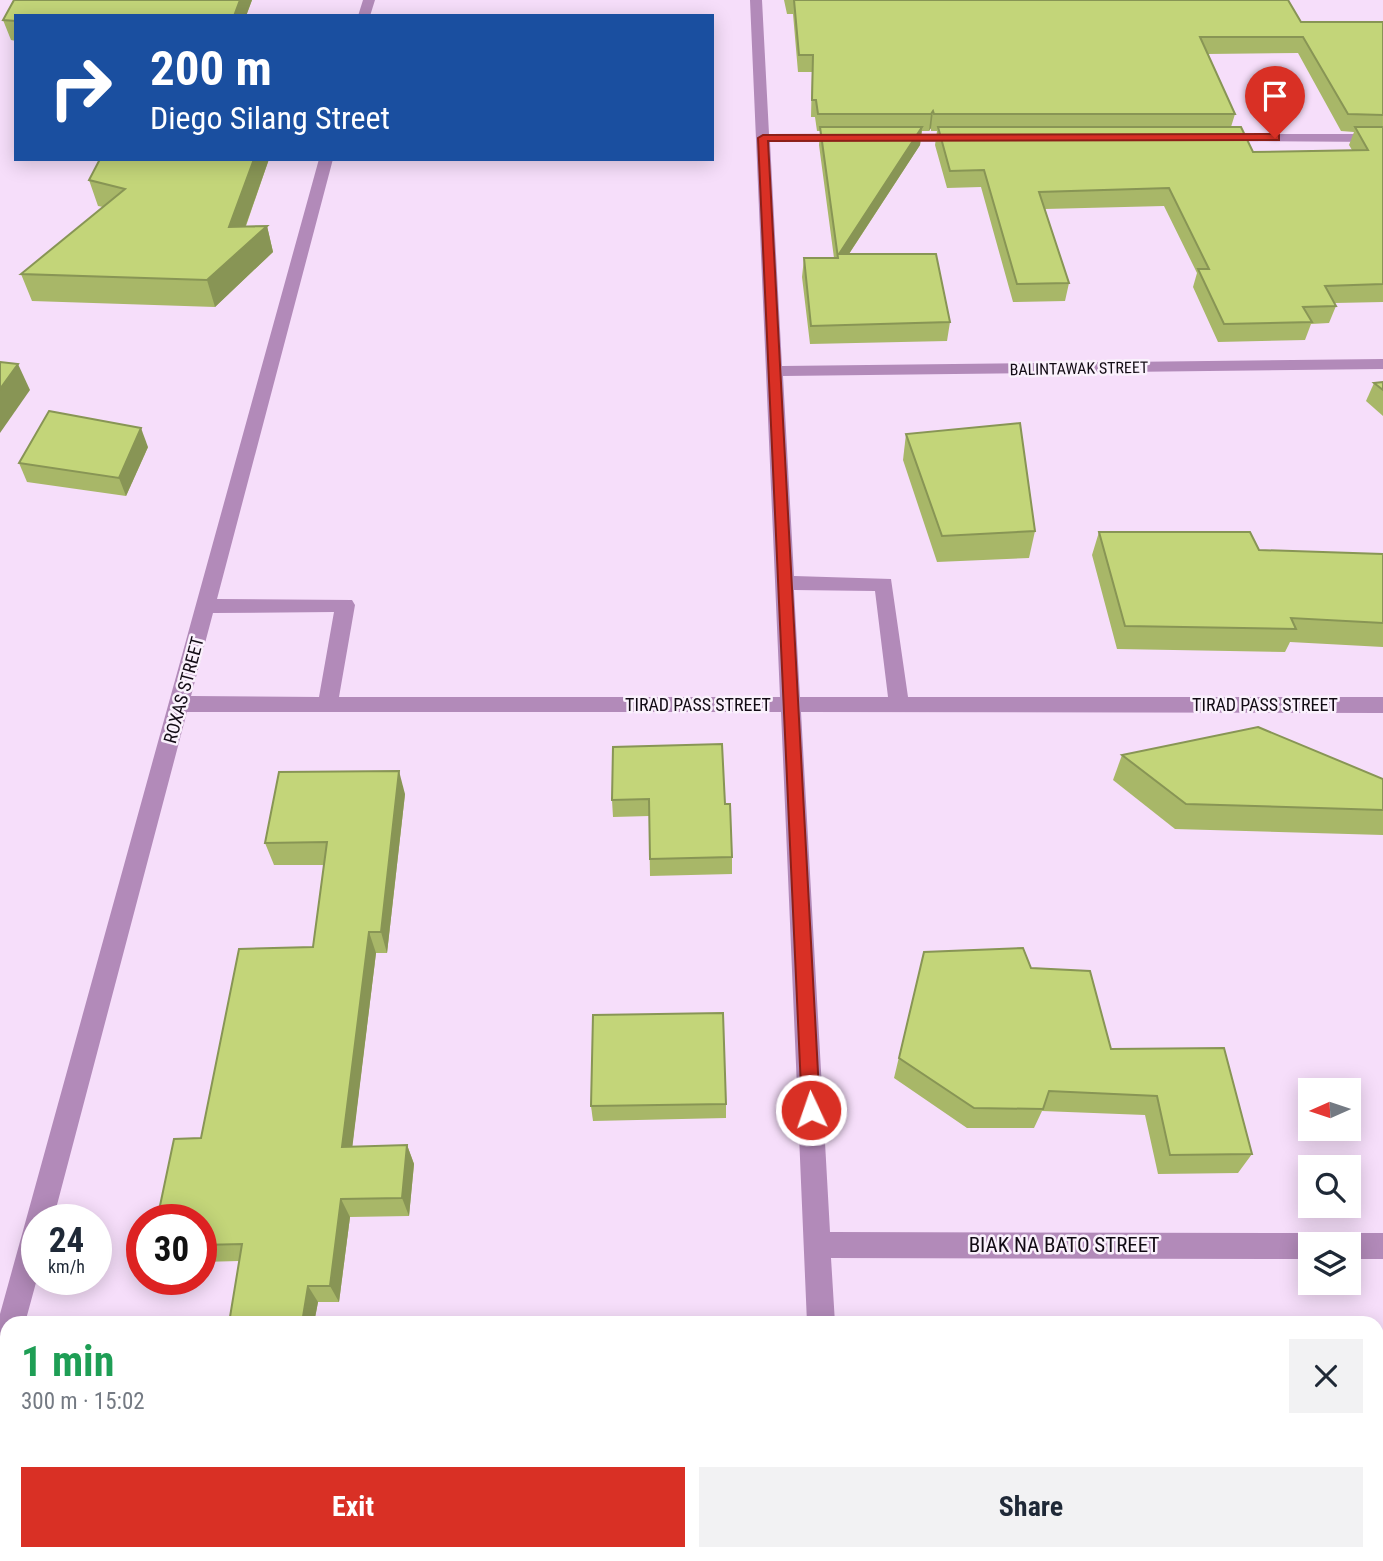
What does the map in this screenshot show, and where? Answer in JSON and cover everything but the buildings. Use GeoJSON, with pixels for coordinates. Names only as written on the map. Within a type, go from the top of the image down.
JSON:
{"type":"FeatureCollection","features":[{"type":"Feature","properties":{"kind":"street"},"geometry":{"type":"LineString","coordinates":[[756,0],[821,1316]]}},
{"type":"Feature","properties":{"kind":"street"},"geometry":{"type":"LineString","coordinates":[[763,138],[983,138]]}},
{"type":"Feature","properties":{"kind":"street"},"geometry":{"type":"LineString","coordinates":[[1204,138],[1383,138]]}},
{"type":"Feature","properties":{"kind":"street","name":"ROXAS STREET"},"geometry":{"type":"LineString","coordinates":[[44,1204],[325,161]]}},
{"type":"Feature","properties":{"kind":"street","name":"BALINTAWAK STREET"},"geometry":{"type":"LineString","coordinates":[[775,370],[1383,365]]}},
{"type":"Feature","properties":{"kind":"street"},"geometry":{"type":"LineString","coordinates":[[786,583],[884,583],[899,705]]}},
{"type":"Feature","properties":{"kind":"street"},"geometry":{"type":"LineString","coordinates":[[207,606],[345,605],[328,704]]}},
{"type":"Feature","properties":{"kind":"street","name":"TIRAD PASS STREET"},"geometry":{"type":"LineString","coordinates":[[180,704],[1383,705]]}},
{"type":"Feature","properties":{"kind":"street","name":"BIAK NA BATO STREET"},"geometry":{"type":"LineString","coordinates":[[817,1245],[1298,1246]]}},
{"type":"Feature","properties":{"kind":"street"},"geometry":{"type":"LineString","coordinates":[[1361,1246],[1383,1246]]}},
{"type":"Feature","properties":{"kind":"street"},"geometry":{"type":"LineString","coordinates":[[10,1316],[21,1281]]}},
{"type":"Feature","properties":{"kind":"route"},"geometry":{"type":"LineString","coordinates":[[811,1110],[763,138],[1275,138]]}}]}
